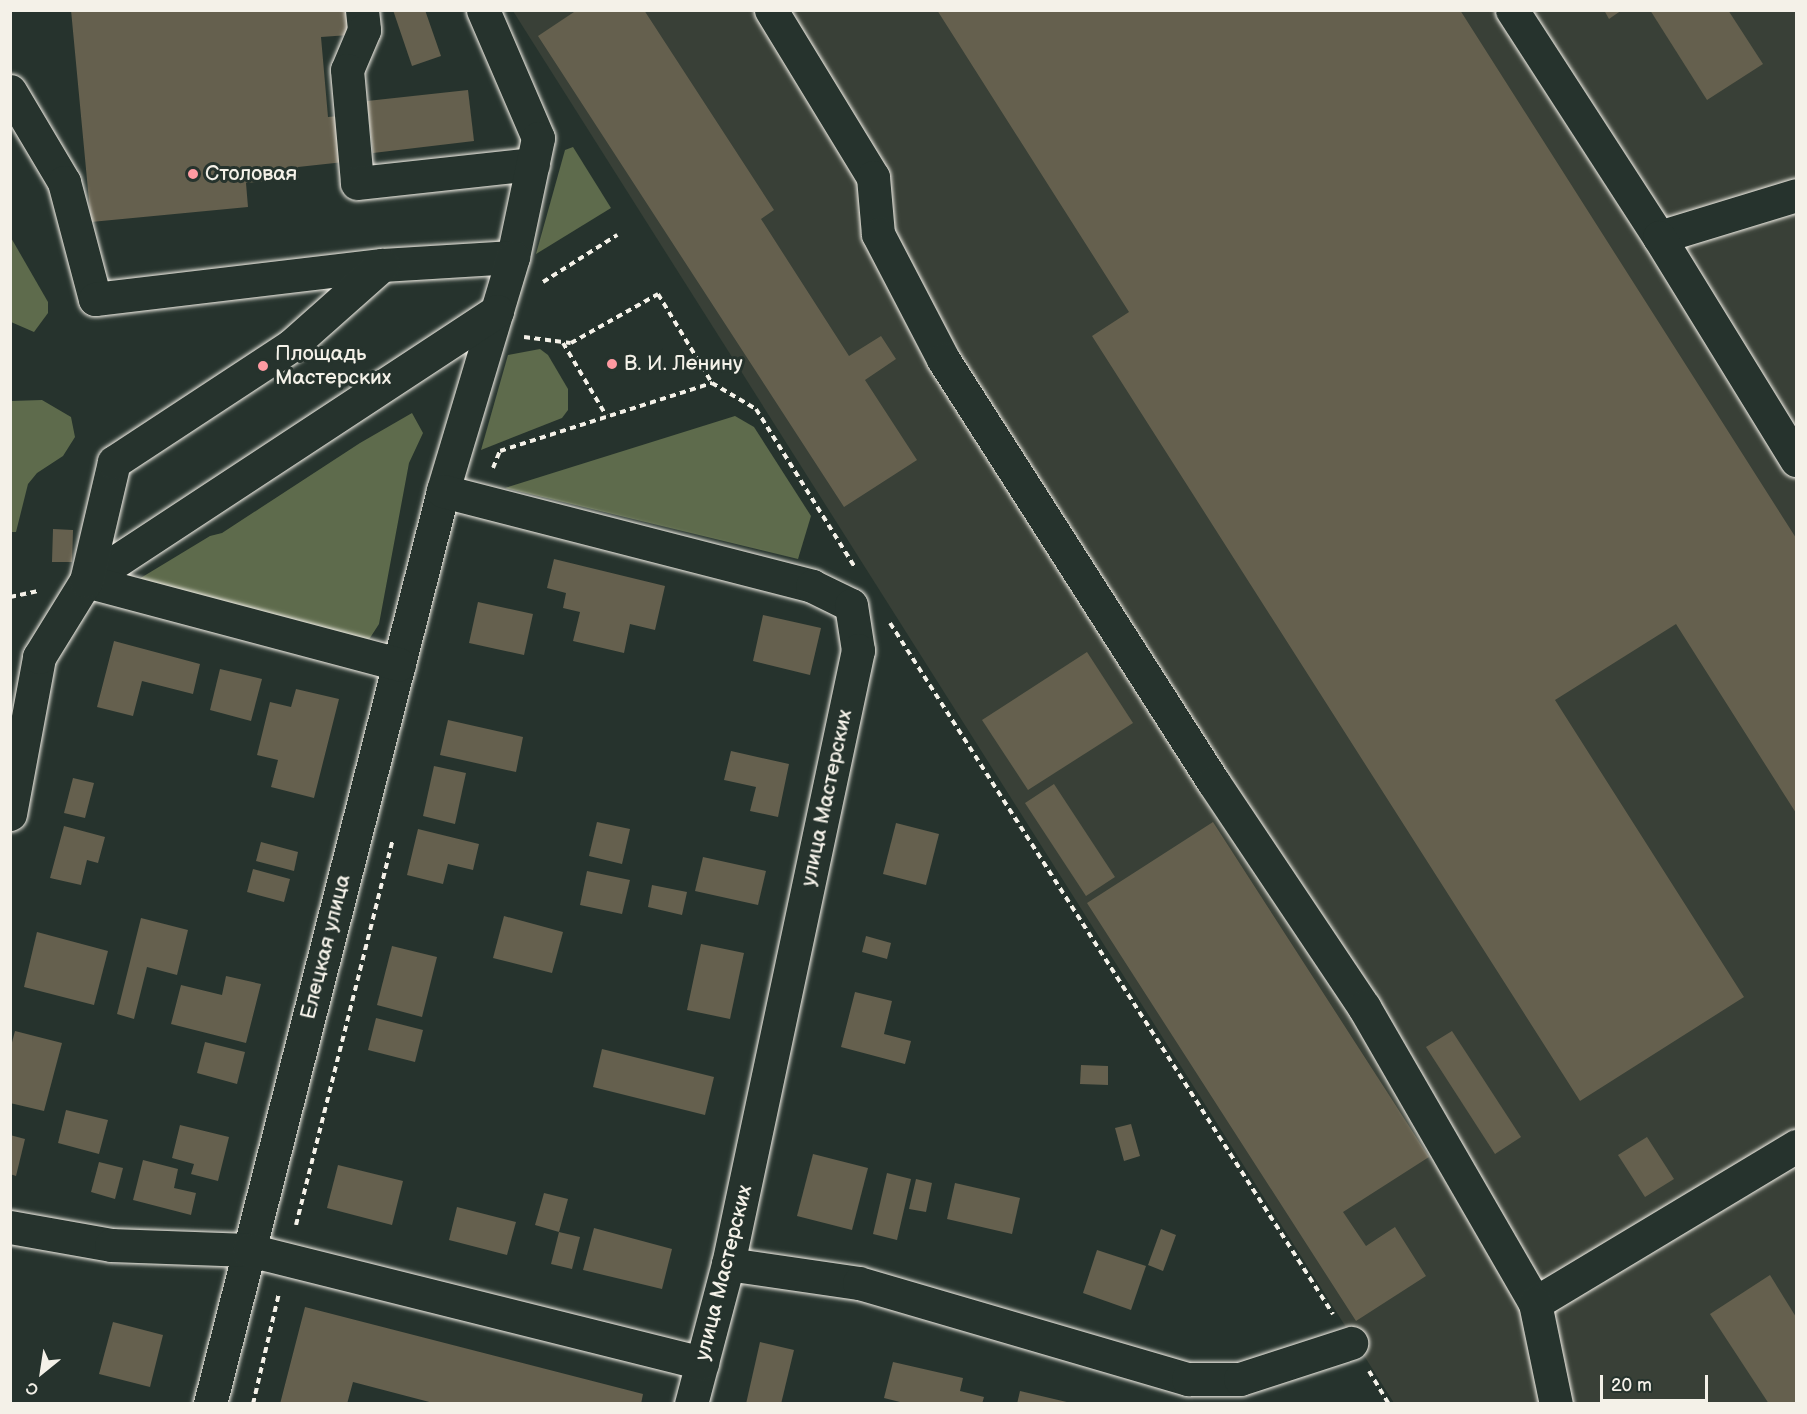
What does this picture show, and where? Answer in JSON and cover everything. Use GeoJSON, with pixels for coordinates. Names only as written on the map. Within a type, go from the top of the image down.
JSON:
{"type":"FeatureCollection","features":[{"type":"Feature","properties":{"kind":"street"},"geometry":{"type":"LineString","coordinates":[[362,10],[364,30],[347,70],[357,183],[533,164]]}},
{"type":"Feature","properties":{"kind":"street","name":"Елецкая улица"},"geometry":{"type":"LineString","coordinates":[[210,1404],[443,491],[513,257],[533,164],[538,138],[483,10]]}},
{"type":"Feature","properties":{"kind":"street"},"geometry":{"type":"LineString","coordinates":[[771,10],[873,177],[878,234],[943,359],[1214,783],[1364,1007],[1535,1303],[1557,1404]]}},
{"type":"Feature","properties":{"kind":"street"},"geometry":{"type":"LineString","coordinates":[[1512,10],[1659,237],[1797,460]]}},
{"type":"Feature","properties":{"kind":"street"},"geometry":{"type":"LineString","coordinates":[[10,91],[64,182],[95,300],[381,265],[513,257]]}},
{"type":"Feature","properties":{"kind":"street"},"geometry":{"type":"LineString","coordinates":[[1659,237],[1797,195]]}},
{"type":"Feature","properties":{"kind":"street"},"geometry":{"type":"LineString","coordinates":[[10,814],[39,657],[86,581],[114,462],[292,345],[381,265]]}},
{"type":"Feature","properties":{"kind":"street"},"geometry":{"type":"LineString","coordinates":[[86,581],[493,322]]}},
{"type":"Feature","properties":{"kind":"street","name":"улица Мастерских"},"geometry":{"type":"LineString","coordinates":[[443,491],[812,586],[851,605],[858,650],[729,1264],[692,1404]]}},
{"type":"Feature","properties":{"kind":"street"},"geometry":{"type":"LineString","coordinates":[[86,581],[399,663]]}},
{"type":"Feature","properties":{"kind":"street"},"geometry":{"type":"LineString","coordinates":[[1535,1303],[1797,1146]]}},
{"type":"Feature","properties":{"kind":"street"},"geometry":{"type":"LineString","coordinates":[[10,1227],[111,1245],[249,1250],[702,1363]]}},
{"type":"Feature","properties":{"kind":"street"},"geometry":{"type":"LineString","coordinates":[[729,1264],[859,1283],[1184,1391],[1239,1379],[1351,1343]]}},
{"type":"Feature","properties":{"kind":"path"},"geometry":{"type":"LineString","coordinates":[[493,322],[617,234]]}},
{"type":"Feature","properties":{"kind":"path"},"geometry":{"type":"LineString","coordinates":[[493,322],[571,343],[658,294],[712,383],[756,409],[860,574]]}},
{"type":"Feature","properties":{"kind":"path"},"geometry":{"type":"LineString","coordinates":[[563,342],[606,415]]}},
{"type":"Feature","properties":{"kind":"path"},"geometry":{"type":"LineString","coordinates":[[479,500],[500,451],[606,415],[712,383]]}},
{"type":"Feature","properties":{"kind":"path"},"geometry":{"type":"LineString","coordinates":[[884,614],[1389,1404]]}},
{"type":"Feature","properties":{"kind":"path"},"geometry":{"type":"LineString","coordinates":[[252,1404],[395,833]]}},
{"type":"Feature","properties":{"kind":"shaded area"},"geometry":{"type":"Polygon","coordinates":[[[513,11],[1796,11],[1796,1403],[1394,1403],[513,11]]]}},
{"type":"Feature","properties":{"kind":"green space"},"geometry":{"type":"Polygon","coordinates":[[[573,147],[611,208],[536,254],[565,150],[573,147]]]}},
{"type":"Feature","properties":{"kind":"green space"},"geometry":{"type":"Polygon","coordinates":[[[10,236],[48,302],[48,313],[34,332],[11,322],[10,236]]]}},
{"type":"Feature","properties":{"kind":"green space"},"geometry":{"type":"Polygon","coordinates":[[[540,349],[548,355],[568,389],[568,410],[562,418],[481,450],[508,355],[540,349]]]}},
{"type":"Feature","properties":{"kind":"green space"},"geometry":{"type":"Polygon","coordinates":[[[42,400],[71,417],[75,437],[63,456],[37,473],[28,484],[16,532],[11,532],[11,401],[42,400]]]}},
{"type":"Feature","properties":{"kind":"green space"},"geometry":{"type":"Polygon","coordinates":[[[412,413],[423,433],[409,463],[379,624],[368,641],[139,579],[210,536],[222,533],[360,443],[412,413]]]}},
{"type":"Feature","properties":{"kind":"green space"},"geometry":{"type":"Polygon","coordinates":[[[735,416],[754,427],[811,516],[798,559],[505,488],[735,416]]]}},
{"type":"Feature","properties":{"kind":"building"},"geometry":{"type":"Polygon","coordinates":[[[71,10],[346,10],[349,35],[321,37],[328,117],[339,116],[344,162],[298,167],[299,178],[246,183],[248,207],[91,222],[71,10]]]}},
{"type":"Feature","properties":{"kind":"building"},"geometry":{"type":"Polygon","coordinates":[[[393,10],[425,10],[441,56],[412,66],[393,10]]]}},
{"type":"Feature","properties":{"kind":"building"},"geometry":{"type":"Polygon","coordinates":[[[577,10],[644,10],[774,210],[761,219],[849,356],[881,336],[896,359],[865,380],[917,460],[844,507],[538,36],[577,10]]]}},
{"type":"Feature","properties":{"kind":"building"},"geometry":{"type":"Polygon","coordinates":[[[937,10],[1460,10],[1796,538],[1796,813],[1676,624],[1555,700],[1744,997],[1580,1101],[1092,336],[1129,312],[937,10]]]}},
{"type":"Feature","properties":{"kind":"building"},"geometry":{"type":"Polygon","coordinates":[[[1604,10],[1622,10],[1609,19],[1604,10]]]}},
{"type":"Feature","properties":{"kind":"building"},"geometry":{"type":"Polygon","coordinates":[[[1650,10],[1728,10],[1763,64],[1707,100],[1650,10]]]}},
{"type":"Feature","properties":{"kind":"building"},"geometry":{"type":"Polygon","coordinates":[[[468,90],[474,141],[373,153],[367,101],[468,90]]]}},
{"type":"Feature","properties":{"kind":"building"},"geometry":{"type":"Polygon","coordinates":[[[53,529],[73,530],[72,562],[52,562],[53,529]]]}},
{"type":"Feature","properties":{"kind":"building"},"geometry":{"type":"Polygon","coordinates":[[[554,559],[665,586],[655,630],[630,624],[624,653],[573,641],[580,612],[563,608],[566,593],[547,588],[554,559]]]}},
{"type":"Feature","properties":{"kind":"building"},"geometry":{"type":"Polygon","coordinates":[[[478,602],[533,614],[524,655],[469,643],[478,602]]]}},
{"type":"Feature","properties":{"kind":"building"},"geometry":{"type":"Polygon","coordinates":[[[763,615],[821,628],[810,675],[753,661],[763,615]]]}},
{"type":"Feature","properties":{"kind":"building"},"geometry":{"type":"Polygon","coordinates":[[[114,641],[200,664],[193,694],[142,681],[133,716],[97,707],[114,641]]]}},
{"type":"Feature","properties":{"kind":"building"},"geometry":{"type":"Polygon","coordinates":[[[1087,652],[1133,723],[1028,790],[982,720],[1087,652]]]}},
{"type":"Feature","properties":{"kind":"building"},"geometry":{"type":"Polygon","coordinates":[[[220,669],[262,679],[251,721],[210,710],[220,669]]]}},
{"type":"Feature","properties":{"kind":"building"},"geometry":{"type":"Polygon","coordinates":[[[296,689],[339,699],[314,798],[271,787],[278,760],[257,755],[270,702],[291,707],[296,689]]]}},
{"type":"Feature","properties":{"kind":"building"},"geometry":{"type":"Polygon","coordinates":[[[448,720],[523,737],[516,772],[440,755],[448,720]]]}},
{"type":"Feature","properties":{"kind":"building"},"geometry":{"type":"Polygon","coordinates":[[[731,751],[789,764],[778,817],[750,811],[756,787],[724,780],[731,751]]]}},
{"type":"Feature","properties":{"kind":"building"},"geometry":{"type":"Polygon","coordinates":[[[434,766],[466,773],[455,824],[423,816],[434,766]]]}},
{"type":"Feature","properties":{"kind":"building"},"geometry":{"type":"Polygon","coordinates":[[[73,778],[94,783],[85,818],[64,813],[73,778]]]}},
{"type":"Feature","properties":{"kind":"building"},"geometry":{"type":"Polygon","coordinates":[[[1054,784],[1115,877],[1086,896],[1025,803],[1054,784]]]}},
{"type":"Feature","properties":{"kind":"building"},"geometry":{"type":"Polygon","coordinates":[[[597,822],[630,829],[622,864],[589,856],[597,822]]]}},
{"type":"Feature","properties":{"kind":"building"},"geometry":{"type":"Polygon","coordinates":[[[1213,822],[1429,1157],[1343,1212],[1366,1246],[1395,1227],[1426,1276],[1356,1321],[1087,903],[1213,822]]]}},
{"type":"Feature","properties":{"kind":"building"},"geometry":{"type":"Polygon","coordinates":[[[896,823],[939,834],[926,885],[883,874],[896,823]]]}},
{"type":"Feature","properties":{"kind":"building"},"geometry":{"type":"Polygon","coordinates":[[[64,826],[105,837],[98,863],[87,860],[81,885],[50,878],[64,826]]]}},
{"type":"Feature","properties":{"kind":"building"},"geometry":{"type":"Polygon","coordinates":[[[418,829],[479,844],[473,870],[448,864],[443,884],[407,875],[418,829]]]}},
{"type":"Feature","properties":{"kind":"building"},"geometry":{"type":"Polygon","coordinates":[[[261,842],[298,852],[294,871],[256,861],[261,842]]]}},
{"type":"Feature","properties":{"kind":"building"},"geometry":{"type":"Polygon","coordinates":[[[703,857],[766,871],[758,905],[695,891],[703,857]]]}},
{"type":"Feature","properties":{"kind":"building"},"geometry":{"type":"Polygon","coordinates":[[[253,869],[290,879],[284,902],[247,892],[253,869]]]}},
{"type":"Feature","properties":{"kind":"building"},"geometry":{"type":"Polygon","coordinates":[[[587,871],[630,880],[622,914],[580,905],[587,871]]]}},
{"type":"Feature","properties":{"kind":"building"},"geometry":{"type":"Polygon","coordinates":[[[652,885],[687,892],[682,915],[648,907],[652,885]]]}},
{"type":"Feature","properties":{"kind":"building"},"geometry":{"type":"Polygon","coordinates":[[[504,916],[563,932],[552,973],[493,958],[504,916]]]}},
{"type":"Feature","properties":{"kind":"building"},"geometry":{"type":"Polygon","coordinates":[[[141,918],[188,930],[177,975],[147,967],[134,1019],[117,1014],[141,918]]]}},
{"type":"Feature","properties":{"kind":"building"},"geometry":{"type":"Polygon","coordinates":[[[37,932],[108,951],[94,1005],[24,987],[37,932]]]}},
{"type":"Feature","properties":{"kind":"building"},"geometry":{"type":"Polygon","coordinates":[[[866,936],[891,943],[887,959],[862,952],[866,936]]]}},
{"type":"Feature","properties":{"kind":"building"},"geometry":{"type":"Polygon","coordinates":[[[701,944],[744,953],[730,1019],[687,1010],[701,944]]]}},
{"type":"Feature","properties":{"kind":"building"},"geometry":{"type":"Polygon","coordinates":[[[392,946],[437,957],[422,1017],[377,1005],[392,946]]]}},
{"type":"Feature","properties":{"kind":"building"},"geometry":{"type":"Polygon","coordinates":[[[226,976],[261,984],[246,1043],[171,1024],[181,985],[222,995],[226,976]]]}},
{"type":"Feature","properties":{"kind":"building"},"geometry":{"type":"Polygon","coordinates":[[[855,992],[892,1001],[884,1034],[911,1041],[905,1064],[841,1047],[855,992]]]}},
{"type":"Feature","properties":{"kind":"building"},"geometry":{"type":"Polygon","coordinates":[[[376,1018],[423,1030],[415,1062],[368,1050],[376,1018]]]}},
{"type":"Feature","properties":{"kind":"building"},"geometry":{"type":"Polygon","coordinates":[[[15,1031],[62,1043],[44,1111],[10,1103],[10,1050],[15,1031]]]}},
{"type":"Feature","properties":{"kind":"building"},"geometry":{"type":"Polygon","coordinates":[[[1452,1031],[1521,1137],[1495,1154],[1426,1047],[1452,1031]]]}},
{"type":"Feature","properties":{"kind":"building"},"geometry":{"type":"Polygon","coordinates":[[[205,1042],[245,1052],[237,1084],[197,1073],[205,1042]]]}},
{"type":"Feature","properties":{"kind":"building"},"geometry":{"type":"Polygon","coordinates":[[[602,1049],[714,1077],[705,1115],[593,1087],[602,1049]]]}},
{"type":"Feature","properties":{"kind":"building"},"geometry":{"type":"Polygon","coordinates":[[[1081,1065],[1108,1066],[1108,1085],[1080,1084],[1081,1065]]]}},
{"type":"Feature","properties":{"kind":"building"},"geometry":{"type":"Polygon","coordinates":[[[66,1110],[108,1120],[99,1154],[58,1143],[66,1110]]]}},
{"type":"Feature","properties":{"kind":"building"},"geometry":{"type":"Polygon","coordinates":[[[1131,1124],[1140,1156],[1124,1161],[1115,1128],[1131,1124]]]}},
{"type":"Feature","properties":{"kind":"building"},"geometry":{"type":"Polygon","coordinates":[[[180,1125],[229,1137],[218,1181],[191,1174],[194,1164],[172,1158],[180,1125]]]}},
{"type":"Feature","properties":{"kind":"building"},"geometry":{"type":"Polygon","coordinates":[[[10,1135],[25,1139],[16,1176],[10,1174],[10,1135]]]}},
{"type":"Feature","properties":{"kind":"building"},"geometry":{"type":"Polygon","coordinates":[[[1647,1137],[1674,1179],[1645,1197],[1618,1155],[1647,1137]]]}},
{"type":"Feature","properties":{"kind":"building"},"geometry":{"type":"Polygon","coordinates":[[[813,1154],[868,1168],[852,1230],[797,1216],[813,1154]]]}},
{"type":"Feature","properties":{"kind":"building"},"geometry":{"type":"Polygon","coordinates":[[[143,1160],[178,1169],[174,1188],[196,1193],[191,1215],[133,1200],[143,1160]]]}},
{"type":"Feature","properties":{"kind":"building"},"geometry":{"type":"Polygon","coordinates":[[[99,1162],[123,1168],[115,1199],[91,1192],[99,1162]]]}},
{"type":"Feature","properties":{"kind":"building"},"geometry":{"type":"Polygon","coordinates":[[[338,1165],[403,1181],[392,1225],[327,1208],[338,1165]]]}},
{"type":"Feature","properties":{"kind":"building"},"geometry":{"type":"Polygon","coordinates":[[[887,1173],[911,1179],[897,1240],[873,1234],[887,1173]]]}},
{"type":"Feature","properties":{"kind":"building"},"geometry":{"type":"Polygon","coordinates":[[[916,1179],[932,1183],[926,1212],[909,1209],[916,1179]]]}},
{"type":"Feature","properties":{"kind":"building"},"geometry":{"type":"Polygon","coordinates":[[[955,1183],[1020,1198],[1012,1234],[947,1219],[955,1183]]]}},
{"type":"Feature","properties":{"kind":"building"},"geometry":{"type":"Polygon","coordinates":[[[544,1193],[568,1199],[559,1232],[535,1225],[544,1193]]]}},
{"type":"Feature","properties":{"kind":"building"},"geometry":{"type":"Polygon","coordinates":[[[457,1207],[516,1222],[507,1255],[449,1240],[457,1207]]]}},
{"type":"Feature","properties":{"kind":"building"},"geometry":{"type":"Polygon","coordinates":[[[594,1228],[672,1249],[662,1289],[583,1270],[594,1228]]]}},
{"type":"Feature","properties":{"kind":"building"},"geometry":{"type":"Polygon","coordinates":[[[1161,1229],[1176,1235],[1163,1271],[1148,1265],[1161,1229]]]}},
{"type":"Feature","properties":{"kind":"building"},"geometry":{"type":"Polygon","coordinates":[[[559,1232],[580,1237],[572,1269],[551,1264],[559,1232]]]}},
{"type":"Feature","properties":{"kind":"building"},"geometry":{"type":"Polygon","coordinates":[[[1097,1250],[1146,1266],[1131,1310],[1083,1293],[1097,1250]]]}},
{"type":"Feature","properties":{"kind":"building"},"geometry":{"type":"Polygon","coordinates":[[[1770,1275],[1796,1317],[1796,1404],[1769,1404],[1710,1314],[1770,1275]]]}},
{"type":"Feature","properties":{"kind":"building"},"geometry":{"type":"Polygon","coordinates":[[[305,1307],[643,1394],[641,1404],[437,1404],[353,1382],[347,1404],[280,1404],[305,1307]]]}},
{"type":"Feature","properties":{"kind":"building"},"geometry":{"type":"Polygon","coordinates":[[[113,1322],[163,1335],[150,1387],[99,1374],[113,1322]]]}},
{"type":"Feature","properties":{"kind":"building"},"geometry":{"type":"Polygon","coordinates":[[[760,1342],[794,1350],[781,1404],[746,1404],[760,1342]]]}},
{"type":"Feature","properties":{"kind":"building"},"geometry":{"type":"Polygon","coordinates":[[[893,1362],[963,1378],[960,1391],[984,1397],[982,1404],[908,1404],[884,1398],[893,1362]]]}},
{"type":"Feature","properties":{"kind":"building"},"geometry":{"type":"Polygon","coordinates":[[[1020,1391],[1071,1403],[1071,1404],[1017,1404],[1020,1391]]]}},
{"type":"Feature","properties":{"kind":"place","name":"Столовая"},"geometry":{"type":"Point","coordinates":[193,174]}},
{"type":"Feature","properties":{"kind":"place","name":"В. И. Ленину"},"geometry":{"type":"Point","coordinates":[612,364]}},
{"type":"Feature","properties":{"kind":"place","name":"Площадь Мастерских"},"geometry":{"type":"Point","coordinates":[263,366]}}]}
